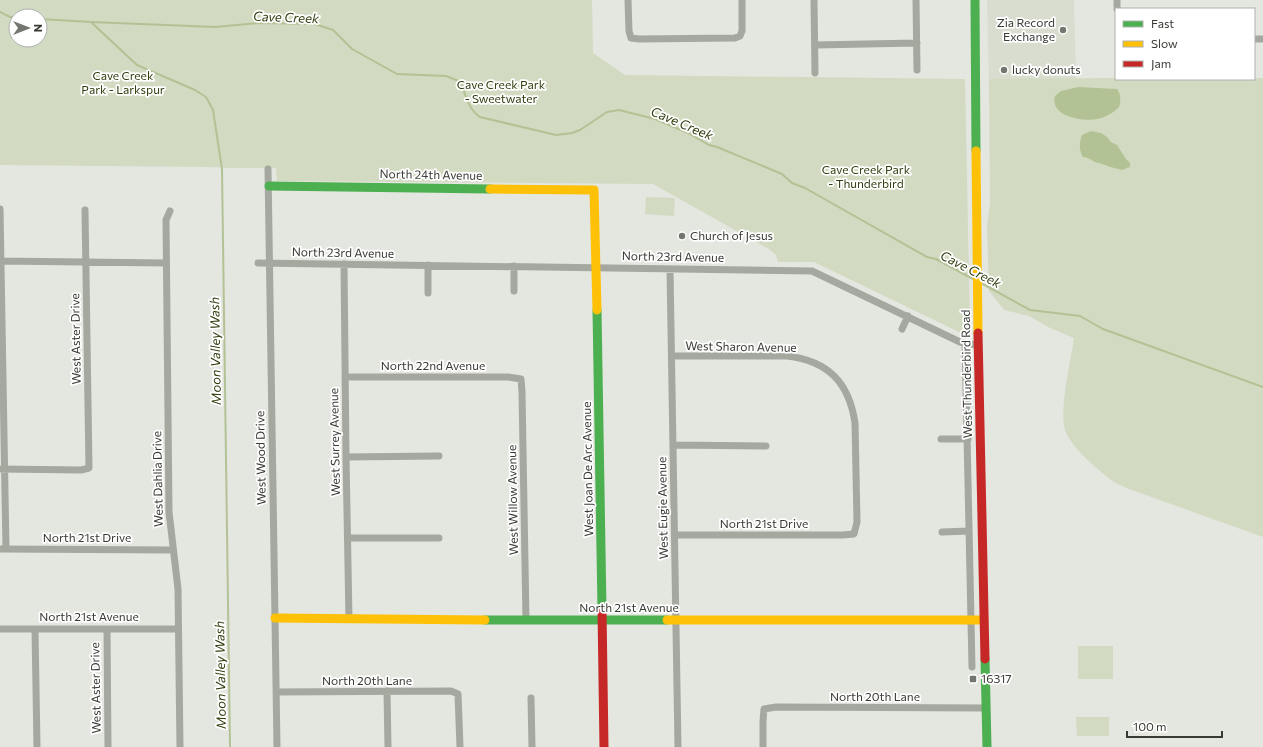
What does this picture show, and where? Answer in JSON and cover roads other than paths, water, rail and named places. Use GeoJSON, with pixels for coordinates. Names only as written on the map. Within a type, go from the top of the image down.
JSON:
{"type":"FeatureCollection","features":[{"type":"Feature","properties":{"kind":"street"},"geometry":{"type":"LineString","coordinates":[[628,0],[629,31],[631,38],[639,39],[735,38],[740,36],[742,31],[742,0]]}},
{"type":"Feature","properties":{"kind":"street"},"geometry":{"type":"LineString","coordinates":[[814,0],[815,73]]}},
{"type":"Feature","properties":{"kind":"street"},"geometry":{"type":"LineString","coordinates":[[916,0],[917,70]]}},
{"type":"Feature","properties":{"kind":"street","name":"West Thunderbird Road"},"geometry":{"type":"LineString","coordinates":[[976,0],[977,302],[987,747]]}},
{"type":"Feature","properties":{"kind":"street"},"geometry":{"type":"LineString","coordinates":[[815,45],[916,43]]}},
{"type":"Feature","properties":{"kind":"street","name":"West Wood Drive"},"geometry":{"type":"LineString","coordinates":[[268,168],[277,747]]}},
{"type":"Feature","properties":{"kind":"street","name":"North 24th Avenue"},"geometry":{"type":"LineString","coordinates":[[268,186],[594,190]]}},
{"type":"Feature","properties":{"kind":"street","name":"West Joan De Arc Avenue"},"geometry":{"type":"LineString","coordinates":[[594,190],[604,747]]}},
{"type":"Feature","properties":{"kind":"street"},"geometry":{"type":"LineString","coordinates":[[0,209],[3,549]]}},
{"type":"Feature","properties":{"kind":"street","name":"West Aster Drive"},"geometry":{"type":"LineString","coordinates":[[2,469],[81,470],[88,468],[85,210]]}},
{"type":"Feature","properties":{"kind":"street","name":"West Dahlia Drive"},"geometry":{"type":"LineString","coordinates":[[170,211],[166,220],[169,512],[177,581],[180,747]]}},
{"type":"Feature","properties":{"kind":"street"},"geometry":{"type":"LineString","coordinates":[[1,261],[166,263]]}},
{"type":"Feature","properties":{"kind":"street","name":"North 23rd Avenue"},"geometry":{"type":"LineString","coordinates":[[258,263],[812,270],[965,343],[978,344]]}},
{"type":"Feature","properties":{"kind":"street","name":"West Surrey Avenue"},"geometry":{"type":"LineString","coordinates":[[344,264],[349,618]]}},
{"type":"Feature","properties":{"kind":"street"},"geometry":{"type":"LineString","coordinates":[[428,265],[428,293]]}},
{"type":"Feature","properties":{"kind":"street"},"geometry":{"type":"LineString","coordinates":[[514,266],[514,291]]}},
{"type":"Feature","properties":{"kind":"street","name":"West Eugie Avenue"},"geometry":{"type":"LineString","coordinates":[[670,269],[678,747]]}},
{"type":"Feature","properties":{"kind":"street"},"geometry":{"type":"LineString","coordinates":[[902,329],[908,316]]}},
{"type":"Feature","properties":{"kind":"street","name":"West Thunderbird Road"},"geometry":{"type":"LineString","coordinates":[[965,343],[972,667]]}},
{"type":"Feature","properties":{"kind":"street","name":"West Sharon Avenue"},"geometry":{"type":"LineString","coordinates":[[672,356],[787,356],[819,364],[836,377],[850,400],[854,423],[857,522],[854,534]]}},
{"type":"Feature","properties":{"kind":"street","name":"North 22nd Avenue"},"geometry":{"type":"LineString","coordinates":[[345,377],[508,377],[521,379]]}},
{"type":"Feature","properties":{"kind":"street","name":"West Willow Avenue"},"geometry":{"type":"LineString","coordinates":[[521,379],[526,620]]}},
{"type":"Feature","properties":{"kind":"street","name":"West Thunderbird Road"},"geometry":{"type":"LineString","coordinates":[[941,439],[968,439]]}},
{"type":"Feature","properties":{"kind":"street"},"geometry":{"type":"LineString","coordinates":[[673,445],[766,446]]}},
{"type":"Feature","properties":{"kind":"street"},"geometry":{"type":"LineString","coordinates":[[346,457],[439,456]]}},
{"type":"Feature","properties":{"kind":"street"},"geometry":{"type":"LineString","coordinates":[[942,532],[969,531]]}},
{"type":"Feature","properties":{"kind":"street","name":"North 21st Drive"},"geometry":{"type":"LineString","coordinates":[[675,535],[854,534]]}},
{"type":"Feature","properties":{"kind":"street"},"geometry":{"type":"LineString","coordinates":[[348,538],[439,538]]}},
{"type":"Feature","properties":{"kind":"street","name":"North 21st Drive"},"geometry":{"type":"LineString","coordinates":[[3,549],[173,550]]}},
{"type":"Feature","properties":{"kind":"street","name":"North 21st Avenue"},"geometry":{"type":"LineString","coordinates":[[275,618],[526,620],[984,620]]}},
{"type":"Feature","properties":{"kind":"street","name":"North 21st Avenue"},"geometry":{"type":"LineString","coordinates":[[0,629],[178,629]]}},
{"type":"Feature","properties":{"kind":"street"},"geometry":{"type":"LineString","coordinates":[[35,629],[37,747]]}},
{"type":"Feature","properties":{"kind":"street","name":"West Aster Drive"},"geometry":{"type":"LineString","coordinates":[[107,629],[108,747]]}},
{"type":"Feature","properties":{"kind":"street"},"geometry":{"type":"LineString","coordinates":[[387,691],[388,747]]}},
{"type":"Feature","properties":{"kind":"street","name":"North 20th Lane"},"geometry":{"type":"LineString","coordinates":[[276,692],[450,691],[458,694],[460,747]]}},
{"type":"Feature","properties":{"kind":"street"},"geometry":{"type":"LineString","coordinates":[[531,698],[532,747]]}},
{"type":"Feature","properties":{"kind":"street","name":"North 20th Lane"},"geometry":{"type":"LineString","coordinates":[[763,747],[764,709],[776,707],[986,708]]}},
{"type":"Feature","properties":{"kind":"waterway","name":"Cave Creek"},"geometry":{"type":"LineString","coordinates":[[0,12],[8,16]]}},
{"type":"Feature","properties":{"kind":"waterway","name":"Cave Creek"},"geometry":{"type":"LineString","coordinates":[[48,19],[215,27],[260,23],[315,24],[333,30],[352,49],[397,74],[446,76],[461,82],[470,106],[480,117],[556,135],[572,133],[580,130],[607,112],[619,110],[655,119],[688,133],[709,145],[782,174],[792,183],[805,188],[927,257],[936,259],[973,279]]}},
{"type":"Feature","properties":{"kind":"waterway","name":"Moon Valley Wash"},"geometry":{"type":"LineString","coordinates":[[92,23],[137,65],[195,90],[206,97],[213,110],[222,169],[230,747]]}},
{"type":"Feature","properties":{"kind":"waterway","name":"Cave Creek"},"geometry":{"type":"LineString","coordinates":[[981,283],[1030,310],[1080,316],[1103,329],[1263,387]]}},
{"type":"Feature","properties":{"kind":"place","name":"Zia Record Exchange"},"geometry":{"type":"Point","coordinates":[1063,30]}},
{"type":"Feature","properties":{"kind":"place","name":"lucky donuts"},"geometry":{"type":"Point","coordinates":[1004,70]}},
{"type":"Feature","properties":{"kind":"place","name":"Church of Jesus"},"geometry":{"type":"Point","coordinates":[682,236]}},
{"type":"Feature","properties":{"kind":"place","name":"16317"},"geometry":{"type":"Point","coordinates":[973,679]}},
{"type":"Feature","properties":{"kind":"park label","name":"Cave Creek Park - Larkspur"},"geometry":{"type":"Point","coordinates":[123,83]}},
{"type":"Feature","properties":{"kind":"park label","name":"Cave Creek Park - Sweetwater"},"geometry":{"type":"Point","coordinates":[501,92]}},
{"type":"Feature","properties":{"kind":"park label","name":"Cave Creek Park - Thunderbird"},"geometry":{"type":"Point","coordinates":[866,177]}}]}
